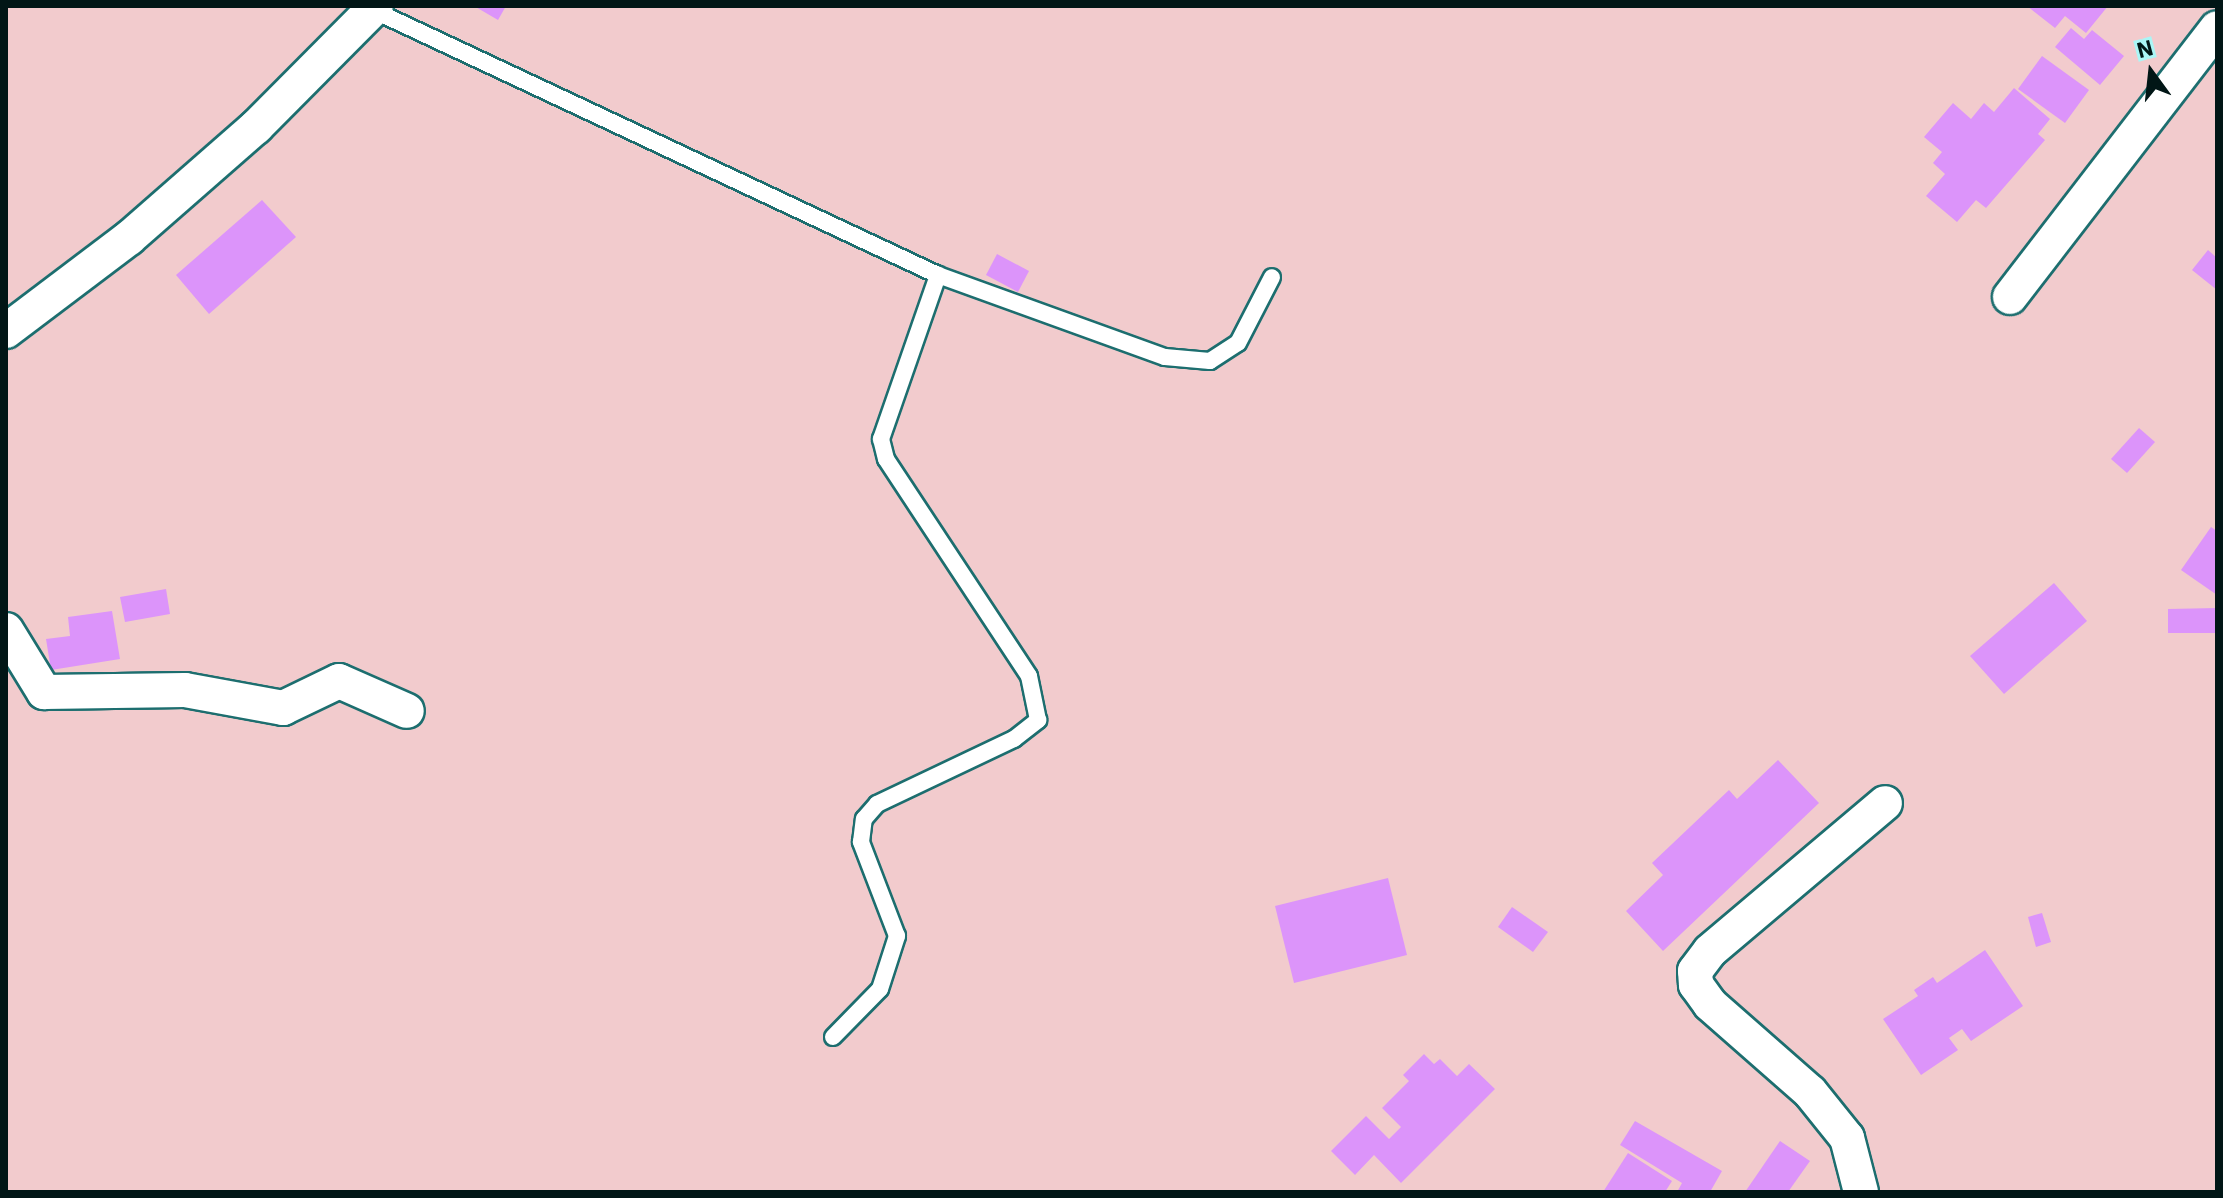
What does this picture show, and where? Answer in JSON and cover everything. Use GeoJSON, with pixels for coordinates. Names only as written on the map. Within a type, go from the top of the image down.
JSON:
{"type":"FeatureCollection","features":[{"type":"Feature","properties":{"kind":"street"},"geometry":{"type":"LineString","coordinates":[[6,331],[129,238],[256,127],[374,8]]}},
{"type":"Feature","properties":{"kind":"street"},"geometry":{"type":"LineString","coordinates":[[2010,297],[2217,28]]}},
{"type":"Feature","properties":{"kind":"street"},"geometry":{"type":"LineString","coordinates":[[6,630],[44,692],[185,690],[283,708],[339,681],[407,711]]}},
{"type":"Feature","properties":{"kind":"street"},"geometry":{"type":"LineString","coordinates":[[1861,1192],[1847,1138],[1810,1092],[1710,1004],[1696,985],[1695,971],[1710,951],[1885,803]]}},
{"type":"Feature","properties":{"kind":"lane"},"geometry":{"type":"LineString","coordinates":[[374,8],[938,275],[1189,362],[1210,361],[1238,343],[1272,277]]}},
{"type":"Feature","properties":{"kind":"lane"},"geometry":{"type":"LineString","coordinates":[[833,1037],[880,989],[897,936],[861,842],[864,819],[877,804],[1014,739],[1038,720],[1029,676],[886,459],[881,439],[938,275]]}},
{"type":"Feature","properties":{"kind":"shaded area"},"geometry":{"type":"Polygon","coordinates":[[[6,6],[2217,6],[2217,1192],[6,1192],[6,6]]]}},
{"type":"Feature","properties":{"kind":"building"},"geometry":{"type":"Polygon","coordinates":[[[474,6],[506,6],[498,20],[474,6]]]}},
{"type":"Feature","properties":{"kind":"building"},"geometry":{"type":"Polygon","coordinates":[[[2027,6],[2108,6],[2086,33],[2065,16],[2055,28],[2027,6]]]}},
{"type":"Feature","properties":{"kind":"building"},"geometry":{"type":"Polygon","coordinates":[[[2071,28],[2084,39],[2092,30],[2124,56],[2100,85],[2055,47],[2071,28]]]}},
{"type":"Feature","properties":{"kind":"building"},"geometry":{"type":"Polygon","coordinates":[[[2042,56],[2089,90],[2065,123],[2018,89],[2042,56]]]}},
{"type":"Feature","properties":{"kind":"building"},"geometry":{"type":"Polygon","coordinates":[[[2014,88],[2050,119],[2038,134],[2045,140],[1986,208],[1976,200],[1957,222],[1926,196],[1945,174],[1933,163],[1942,152],[1924,137],[1953,103],[1971,119],[1984,103],[1994,112],[2014,88]]]}},
{"type":"Feature","properties":{"kind":"building"},"geometry":{"type":"Polygon","coordinates":[[[262,200],[296,237],[209,314],[176,275],[262,200]]]}},
{"type":"Feature","properties":{"kind":"building"},"geometry":{"type":"Polygon","coordinates":[[[2208,250],[2217,258],[2217,290],[2192,270],[2208,250]]]}},
{"type":"Feature","properties":{"kind":"building"},"geometry":{"type":"Polygon","coordinates":[[[997,254],[1029,271],[1018,292],[986,275],[997,254]]]}},
{"type":"Feature","properties":{"kind":"building"},"geometry":{"type":"Polygon","coordinates":[[[2139,428],[2155,442],[2127,473],[2111,459],[2139,428]]]}},
{"type":"Feature","properties":{"kind":"building"},"geometry":{"type":"Polygon","coordinates":[[[2211,527],[2217,531],[2217,595],[2181,570],[2211,527]]]}},
{"type":"Feature","properties":{"kind":"building"},"geometry":{"type":"Polygon","coordinates":[[[2054,583],[2087,621],[2004,694],[1970,656],[2054,583]]]}},
{"type":"Feature","properties":{"kind":"building"},"geometry":{"type":"Polygon","coordinates":[[[166,589],[170,614],[125,622],[120,597],[166,589]]]}},
{"type":"Feature","properties":{"kind":"building"},"geometry":{"type":"Polygon","coordinates":[[[2217,608],[2217,633],[2168,633],[2168,609],[2217,608]]]}},
{"type":"Feature","properties":{"kind":"building"},"geometry":{"type":"Polygon","coordinates":[[[112,611],[120,659],[51,670],[46,639],[70,636],[68,617],[112,611]]]}},
{"type":"Feature","properties":{"kind":"building"},"geometry":{"type":"Polygon","coordinates":[[[1778,760],[1819,803],[1663,951],[1626,911],[1663,875],[1652,863],[1729,790],[1737,799],[1778,760]]]}},
{"type":"Feature","properties":{"kind":"building"},"geometry":{"type":"Polygon","coordinates":[[[1388,878],[1407,955],[1294,983],[1275,906],[1388,878]]]}},
{"type":"Feature","properties":{"kind":"building"},"geometry":{"type":"Polygon","coordinates":[[[1512,907],[1548,932],[1533,952],[1498,927],[1512,907]]]}},
{"type":"Feature","properties":{"kind":"building"},"geometry":{"type":"Polygon","coordinates":[[[2042,913],[2051,942],[2036,947],[2028,917],[2042,913]]]}},
{"type":"Feature","properties":{"kind":"building"},"geometry":{"type":"Polygon","coordinates":[[[1985,950],[2023,1006],[1971,1041],[1962,1029],[1949,1038],[1958,1050],[1921,1075],[1883,1019],[1918,996],[1914,990],[1933,977],[1937,983],[1985,950]]]}},
{"type":"Feature","properties":{"kind":"building"},"geometry":{"type":"Polygon","coordinates":[[[1424,1054],[1434,1064],[1440,1059],[1457,1076],[1469,1064],[1495,1089],[1401,1183],[1374,1155],[1355,1175],[1331,1151],[1366,1116],[1389,1139],[1401,1127],[1382,1108],[1409,1081],[1403,1075],[1424,1054]]]}},
{"type":"Feature","properties":{"kind":"building"},"geometry":{"type":"Polygon","coordinates":[[[1635,1121],[1722,1171],[1710,1192],[1677,1192],[1682,1183],[1620,1145],[1635,1121]]]}},
{"type":"Feature","properties":{"kind":"building"},"geometry":{"type":"Polygon","coordinates":[[[1780,1141],[1810,1161],[1788,1192],[1745,1192],[1780,1141]]]}},
{"type":"Feature","properties":{"kind":"building"},"geometry":{"type":"Polygon","coordinates":[[[1628,1153],[1672,1181],[1665,1192],[1603,1192],[1628,1153]]]}}]}
